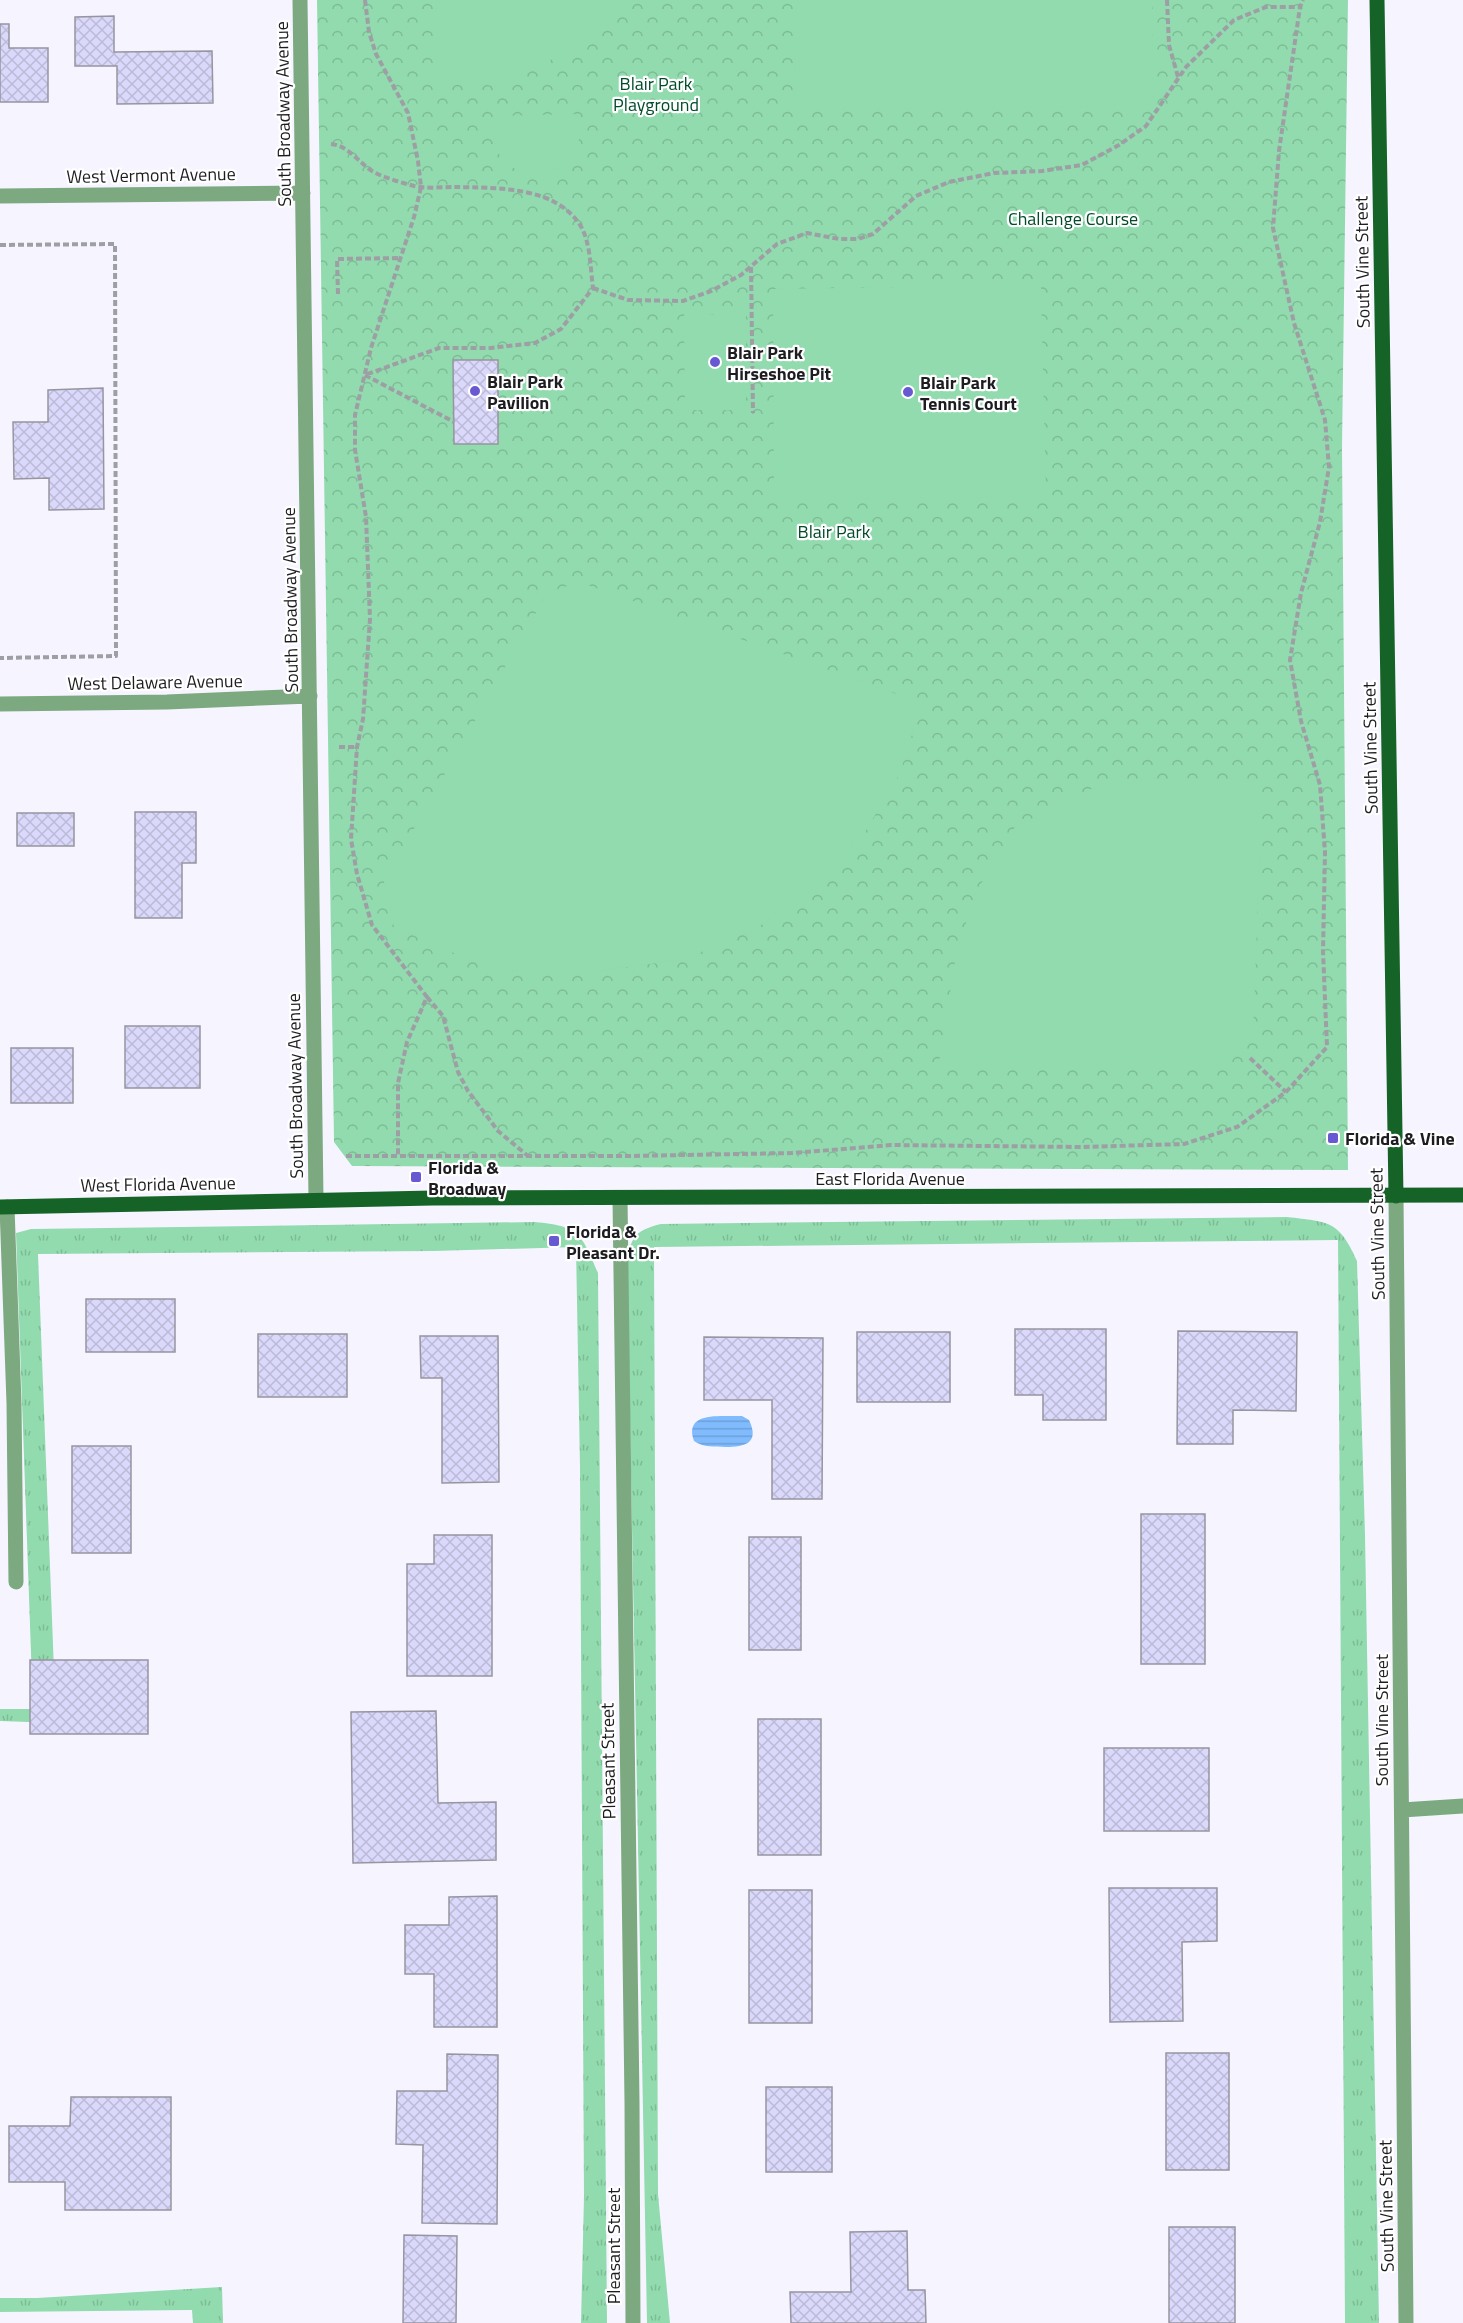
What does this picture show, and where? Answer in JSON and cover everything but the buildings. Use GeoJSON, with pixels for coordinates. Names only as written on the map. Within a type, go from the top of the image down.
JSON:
{"type":"FeatureCollection","features":[{"type":"Feature","properties":{"kind":"main road","name":"South Vine Street"},"geometry":{"type":"LineString","coordinates":[[1377,0],[1396,1196]]}},
{"type":"Feature","properties":{"kind":"main road","name":"East Florida Avenue"},"geometry":{"type":"LineString","coordinates":[[316,1200],[1463,1195]]}},
{"type":"Feature","properties":{"kind":"main road","name":"West Florida Avenue"},"geometry":{"type":"LineString","coordinates":[[4,1207],[316,1200]]}},
{"type":"Feature","properties":{"kind":"street","name":"South Broadway Avenue"},"geometry":{"type":"LineString","coordinates":[[300,0],[316,1200]]}},
{"type":"Feature","properties":{"kind":"street","name":"West Vermont Avenue"},"geometry":{"type":"LineString","coordinates":[[0,196],[303,193]]}},
{"type":"Feature","properties":{"kind":"street","name":"West Delaware Avenue"},"geometry":{"type":"LineString","coordinates":[[0,704],[167,702],[310,696]]}},
{"type":"Feature","properties":{"kind":"street","name":"South Vine Street"},"geometry":{"type":"LineString","coordinates":[[1396,1196],[1406,2323]]}},
{"type":"Feature","properties":{"kind":"street","name":"Pleasant Street"},"geometry":{"type":"LineString","coordinates":[[620,1198],[633,2323]]}},
{"type":"Feature","properties":{"kind":"street"},"geometry":{"type":"LineString","coordinates":[[4,1207],[14,1403],[16,1582]]}},
{"type":"Feature","properties":{"kind":"street"},"geometry":{"type":"LineString","coordinates":[[1402,1809],[1463,1806]]}},
{"type":"Feature","properties":{"kind":"path"},"geometry":{"type":"LineString","coordinates":[[365,0],[369,32],[376,54],[408,113],[421,188],[414,217],[384,304],[355,415],[355,450],[366,517],[370,619],[363,719],[357,747],[351,839],[357,874],[372,925],[443,1016],[458,1072],[468,1091],[498,1131],[528,1157]]}},
{"type":"Feature","properties":{"kind":"path"},"geometry":{"type":"LineString","coordinates":[[1167,0],[1169,45],[1178,78]]}},
{"type":"Feature","properties":{"kind":"path"},"geometry":{"type":"LineString","coordinates":[[346,1156],[528,1157],[794,1153],[891,1145],[1081,1147],[1184,1143],[1237,1127],[1286,1092],[1327,1047],[1323,951],[1325,852],[1320,785],[1301,720],[1290,660],[1301,593],[1320,522],[1329,467],[1324,420],[1294,323],[1273,228],[1279,151],[1303,0]]}},
{"type":"Feature","properties":{"kind":"path"},"geometry":{"type":"LineString","coordinates":[[593,288],[628,300],[683,301],[711,291],[741,275],[777,244],[807,233],[839,239],[858,239],[873,234],[916,196],[949,182],[994,173],[1042,171],[1082,165],[1119,146],[1146,126],[1178,78],[1198,54],[1234,20],[1266,8],[1300,8]]}},
{"type":"Feature","properties":{"kind":"path"},"geometry":{"type":"LineString","coordinates":[[331,144],[343,146],[372,171],[421,188],[510,189],[535,194],[562,207],[579,222],[588,247],[593,288],[561,329],[535,343],[491,348],[439,348],[365,375]]}},
{"type":"Feature","properties":{"kind":"path"},"geometry":{"type":"LineString","coordinates":[[0,244],[116,244],[116,597],[116,656],[0,658]]}},
{"type":"Feature","properties":{"kind":"path"},"geometry":{"type":"LineString","coordinates":[[338,294],[337,259],[400,258]]}},
{"type":"Feature","properties":{"kind":"path"},"geometry":{"type":"LineString","coordinates":[[751,266],[753,413]]}},
{"type":"Feature","properties":{"kind":"path"},"geometry":{"type":"LineString","coordinates":[[365,375],[454,422]]}},
{"type":"Feature","properties":{"kind":"path"},"geometry":{"type":"LineString","coordinates":[[339,747],[357,747]]}},
{"type":"Feature","properties":{"kind":"path"},"geometry":{"type":"LineString","coordinates":[[398,1155],[398,1083],[407,1042],[427,997]]}},
{"type":"Feature","properties":{"kind":"path"},"geometry":{"type":"LineString","coordinates":[[1250,1058],[1286,1092]]}},
{"type":"Feature","properties":{"kind":"green space","name":"Blair Park"},"geometry":{"type":"Polygon","coordinates":[[[317,0],[1348,0],[1342,448],[1348,1170],[352,1166],[334,1142],[317,0]]]}},
{"type":"Feature","properties":{"kind":"green space"},"geometry":{"type":"Polygon","coordinates":[[[436,0],[635,0],[607,28],[503,87],[437,79],[436,0]]]}},
{"type":"Feature","properties":{"kind":"green space"},"geometry":{"type":"Polygon","coordinates":[[[794,0],[1152,0],[1154,105],[795,110],[794,0]]]}},
{"type":"Feature","properties":{"kind":"green space"},"geometry":{"type":"Polygon","coordinates":[[[580,114],[579,138],[575,151],[557,169],[546,173],[534,174],[512,167],[503,159],[493,141],[494,116],[580,114]]]}},
{"type":"Feature","properties":{"kind":"green space","name":"Blair Park Tennis Court"},"geometry":{"type":"Polygon","coordinates":[[[1041,285],[1046,496],[774,500],[773,289],[1041,285]]]}},
{"type":"Feature","properties":{"kind":"green space","name":"Blair Park Hirseshoe Pit"},"geometry":{"type":"Polygon","coordinates":[[[746,314],[746,410],[685,410],[684,315],[746,314]]]}},
{"type":"Feature","properties":{"kind":"green space"},"geometry":{"type":"Polygon","coordinates":[[[579,582],[922,703],[900,773],[865,832],[810,892],[755,929],[682,960],[571,974],[491,969],[394,927],[384,882],[547,593],[579,582]]]}},
{"type":"Feature","properties":{"kind":"green space"},"geometry":{"type":"Polygon","coordinates":[[[1177,778],[1262,780],[1253,1040],[1229,1063],[939,1063],[956,955],[975,894],[1015,827],[1093,788],[1177,778]]]}},
{"type":"Feature","properties":{"kind":"green space"},"geometry":{"type":"Polygon","coordinates":[[[1287,1217],[1323,1222],[1338,1230],[1357,1261],[1365,1535],[1379,2323],[1345,2323],[1338,1240],[654,1247],[658,2194],[670,2323],[647,2323],[627,1259],[631,1244],[641,1231],[661,1224],[1287,1217]]]}},
{"type":"Feature","properties":{"kind":"green space"},"geometry":{"type":"Polygon","coordinates":[[[535,1222],[561,1226],[577,1234],[588,1249],[598,1273],[607,2323],[581,2323],[584,2196],[580,1467],[576,1247],[434,1251],[38,1254],[56,1723],[0,1721],[0,1709],[33,1709],[16,1233],[31,1229],[535,1222]]]}},
{"type":"Feature","properties":{"kind":"green space"},"geometry":{"type":"Polygon","coordinates":[[[222,2287],[223,2323],[193,2323],[192,2310],[0,2312],[0,2298],[37,2298],[222,2287]]]}},
{"type":"Feature","properties":{"kind":"water"},"geometry":{"type":"Polygon","coordinates":[[[716,1416],[742,1416],[749,1420],[753,1434],[752,1439],[745,1445],[709,1446],[694,1441],[692,1431],[694,1424],[699,1420],[716,1416]]]}},
{"type":"Feature","properties":{"kind":"place","name":"Blair Park Hirseshoe Pit"},"geometry":{"type":"Point","coordinates":[715,362]}},
{"type":"Feature","properties":{"kind":"place","name":"Blair Park Pavilion"},"geometry":{"type":"Point","coordinates":[475,391]}},
{"type":"Feature","properties":{"kind":"place","name":"Blair Park Tennis Court"},"geometry":{"type":"Point","coordinates":[908,392]}},
{"type":"Feature","properties":{"kind":"place","name":"Florida & Vine"},"geometry":{"type":"Point","coordinates":[1333,1138]}},
{"type":"Feature","properties":{"kind":"place","name":"Florida & Broadway"},"geometry":{"type":"Point","coordinates":[416,1177]}},
{"type":"Feature","properties":{"kind":"place","name":"Florida & Pleasant Dr."},"geometry":{"type":"Point","coordinates":[554,1241]}},
{"type":"Feature","properties":{"kind":"park label","name":"Blair Park Playground"},"geometry":{"type":"Point","coordinates":[656,94]}},
{"type":"Feature","properties":{"kind":"park label","name":"Challenge Course"},"geometry":{"type":"Point","coordinates":[1073,218]}}]}
